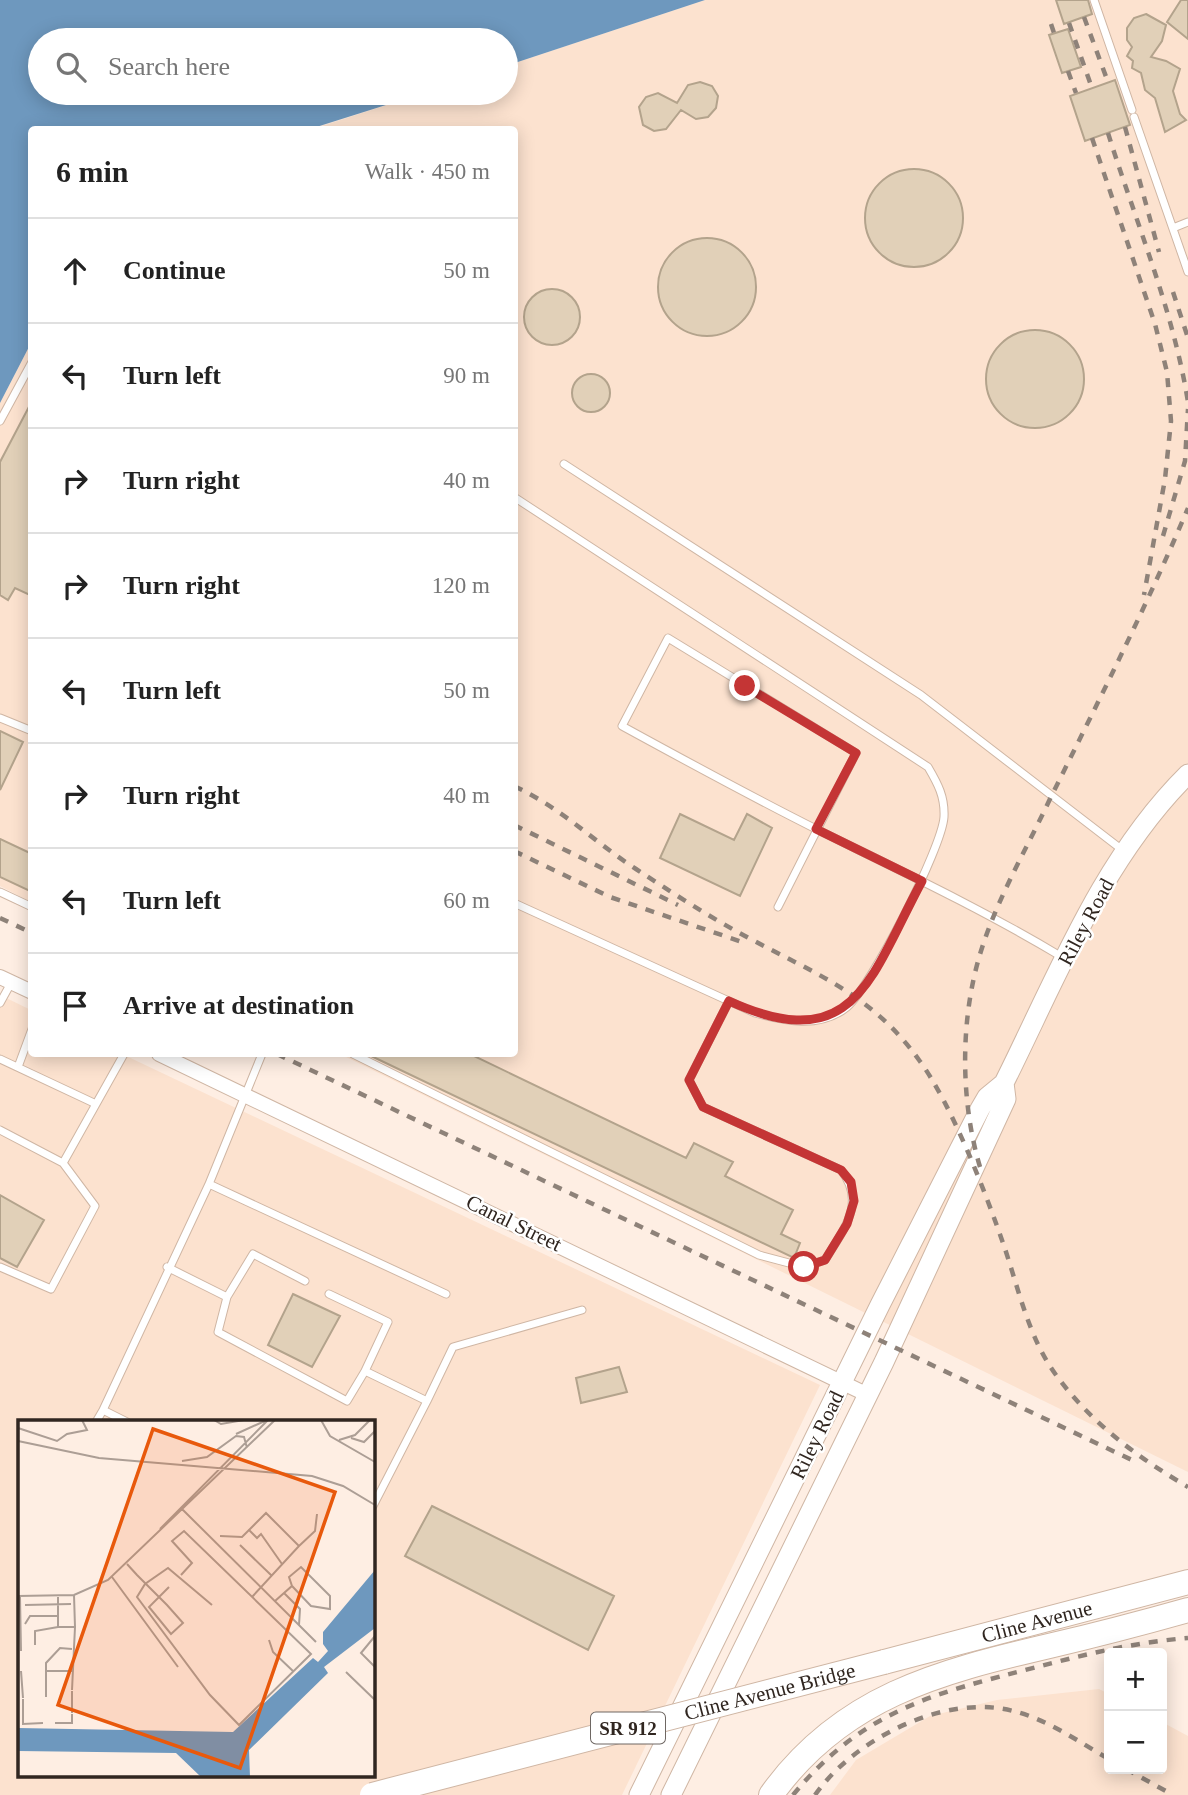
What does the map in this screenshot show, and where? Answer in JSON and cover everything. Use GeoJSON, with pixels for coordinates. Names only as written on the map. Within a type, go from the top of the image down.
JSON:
{"type":"FeatureCollection","features":[{"type":"Feature","properties":{"kind":"highway","name":"Cline Avenue"},"geometry":{"type":"LineString","coordinates":[[884,1661],[1188,1582]]}},
{"type":"Feature","properties":{"kind":"highway"},"geometry":{"type":"LineString","coordinates":[[771,1795],[796,1764],[831,1731],[889,1695],[945,1672],[1188,1611]]}},
{"type":"Feature","properties":{"kind":"highway","name":"Cline Avenue Bridge"},"geometry":{"type":"LineString","coordinates":[[372,1795],[884,1661]]}},
{"type":"Feature","properties":{"kind":"main road","name":"Riley Road"},"geometry":{"type":"LineString","coordinates":[[639,1795],[980,1109],[987,1097],[1004,1083],[1096,898],[1158,806],[1188,774]]}},
{"type":"Feature","properties":{"kind":"main road","name":"Riley Road"},"geometry":{"type":"LineString","coordinates":[[671,1795],[868,1395],[1006,1099],[1004,1083]]}},
{"type":"Feature","properties":{"kind":"street"},"geometry":{"type":"LineString","coordinates":[[6,980],[28,990]]}},
{"type":"Feature","properties":{"kind":"street","name":"Canal Street"},"geometry":{"type":"LineString","coordinates":[[165,1057],[868,1395]]}},
{"type":"Feature","properties":{"kind":"lane"},"geometry":{"type":"LineString","coordinates":[[1094,0],[1188,272]]}},
{"type":"Feature","properties":{"kind":"lane"},"geometry":{"type":"LineString","coordinates":[[1173,228],[1188,222]]}},
{"type":"Feature","properties":{"kind":"lane"},"geometry":{"type":"LineString","coordinates":[[0,421],[28,369]]}},
{"type":"Feature","properties":{"kind":"lane"},"geometry":{"type":"LineString","coordinates":[[564,464],[921,695],[1125,852]]}},
{"type":"Feature","properties":{"kind":"lane"},"geometry":{"type":"LineString","coordinates":[[518,499],[928,767],[942,791],[944,819],[922,881],[862,990],[846,1008],[819,1020],[791,1022],[755,1013],[518,905]]}},
{"type":"Feature","properties":{"kind":"lane"},"geometry":{"type":"LineString","coordinates":[[778,907],[816,829],[856,753],[668,638],[622,726],[816,829],[988,912],[1066,959]]}},
{"type":"Feature","properties":{"kind":"lane"},"geometry":{"type":"LineString","coordinates":[[0,718],[28,730]]}},
{"type":"Feature","properties":{"kind":"lane"},"geometry":{"type":"LineString","coordinates":[[0,892],[28,905]]}},
{"type":"Feature","properties":{"kind":"lane"},"geometry":{"type":"LineString","coordinates":[[0,1003],[6,980]]}},
{"type":"Feature","properties":{"kind":"lane"},"geometry":{"type":"LineString","coordinates":[[359,1057],[759,1255],[804,1267],[825,1260],[847,1224],[854,1201],[851,1182],[841,1170],[703,1107],[689,1080],[729,1001]]}},
{"type":"Feature","properties":{"kind":"lane"},"geometry":{"type":"LineString","coordinates":[[18,1067],[28,1040]]}},
{"type":"Feature","properties":{"kind":"lane"},"geometry":{"type":"LineString","coordinates":[[64,1163],[122,1057]]}},
{"type":"Feature","properties":{"kind":"lane"},"geometry":{"type":"LineString","coordinates":[[97,1420],[167,1267],[209,1184],[261,1057]]}},
{"type":"Feature","properties":{"kind":"lane"},"geometry":{"type":"LineString","coordinates":[[0,1059],[96,1104]]}},
{"type":"Feature","properties":{"kind":"lane"},"geometry":{"type":"LineString","coordinates":[[0,1130],[64,1163],[95,1206],[51,1289],[0,1267]]}},
{"type":"Feature","properties":{"kind":"lane"},"geometry":{"type":"LineString","coordinates":[[209,1184],[446,1294]]}},
{"type":"Feature","properties":{"kind":"lane"},"geometry":{"type":"LineString","coordinates":[[304,1281],[253,1255],[227,1297],[218,1332],[347,1401],[365,1371],[388,1322],[329,1294]]}},
{"type":"Feature","properties":{"kind":"lane"},"geometry":{"type":"LineString","coordinates":[[167,1267],[227,1297]]}},
{"type":"Feature","properties":{"kind":"lane"},"geometry":{"type":"LineString","coordinates":[[374,1504],[453,1347],[582,1310]]}},
{"type":"Feature","properties":{"kind":"lane"},"geometry":{"type":"LineString","coordinates":[[365,1371],[427,1401]]}},
{"type":"Feature","properties":{"kind":"lane"},"geometry":{"type":"LineString","coordinates":[[103,1410],[123,1420]]}},
{"type":"Feature","properties":{"kind":"shaded area"},"geometry":{"type":"Polygon","coordinates":[[[705,0],[1188,0],[1188,1472],[346,1057],[518,1057],[518,126],[322,126],[387,105],[518,105],[518,62],[705,0]]]}},
{"type":"Feature","properties":{"kind":"shaded area"},"geometry":{"type":"Polygon","coordinates":[[[28,349],[28,900],[0,886],[0,403],[28,349]]]}},
{"type":"Feature","properties":{"kind":"shaded area"},"geometry":{"type":"Polygon","coordinates":[[[0,995],[28,1009],[28,1057],[128,1057],[820,1385],[622,1795],[0,1795],[0,995]]]}},
{"type":"Feature","properties":{"kind":"shaded area"},"geometry":{"type":"Polygon","coordinates":[[[1099,1689],[1104,1692],[1104,1774],[1167,1774],[1167,1725],[1188,1736],[1188,1795],[830,1795],[856,1760],[930,1716],[997,1700],[1099,1689]]]}},
{"type":"Feature","properties":{"kind":"water"},"geometry":{"type":"Polygon","coordinates":[[[0,0],[705,0],[518,62],[518,28],[28,28],[28,105],[386,105],[320,126],[28,126],[28,349],[0,403],[0,0]]]}},
{"type":"Feature","properties":{"kind":"building"},"geometry":{"type":"Polygon","coordinates":[[[1056,0],[1088,0],[1092,14],[1064,24],[1056,0]]]}},
{"type":"Feature","properties":{"kind":"building"},"geometry":{"type":"Polygon","coordinates":[[[1181,0],[1188,0],[1188,39],[1167,22],[1181,0]]]}},
{"type":"Feature","properties":{"kind":"building"},"geometry":{"type":"Polygon","coordinates":[[[1146,14],[1166,25],[1162,41],[1151,57],[1180,69],[1173,91],[1180,114],[1186,120],[1165,132],[1155,98],[1145,90],[1141,73],[1132,68],[1133,61],[1127,56],[1132,47],[1127,40],[1127,28],[1134,18],[1146,14]]]}},
{"type":"Feature","properties":{"kind":"building"},"geometry":{"type":"Polygon","coordinates":[[[1068,29],[1081,67],[1062,73],[1049,35],[1068,29]]]}},
{"type":"Feature","properties":{"kind":"building"},"geometry":{"type":"Polygon","coordinates":[[[1115,80],[1130,125],[1085,141],[1070,96],[1115,80]]]}},
{"type":"Feature","properties":{"kind":"building"},"geometry":{"type":"Polygon","coordinates":[[[700,82],[712,86],[718,96],[716,108],[708,117],[696,119],[681,110],[666,129],[654,131],[643,125],[639,107],[646,97],[658,93],[677,103],[688,85],[700,82]]]}},
{"type":"Feature","properties":{"kind":"building"},"geometry":{"type":"Polygon","coordinates":[[[914,169],[933,173],[948,184],[959,199],[963,218],[959,237],[948,252],[933,263],[914,267],[895,263],[880,252],[869,237],[865,218],[869,199],[880,184],[895,173],[914,169]]]}},
{"type":"Feature","properties":{"kind":"building"},"geometry":{"type":"Polygon","coordinates":[[[707,238],[734,246],[748,260],[756,287],[748,314],[734,328],[707,336],[680,328],[666,314],[658,287],[666,260],[680,246],[707,238]]]}},
{"type":"Feature","properties":{"kind":"building"},"geometry":{"type":"Polygon","coordinates":[[[547,289],[557,289],[572,297],[578,306],[578,328],[572,337],[557,345],[547,345],[529,333],[524,322],[524,312],[536,294],[547,289]]]}},
{"type":"Feature","properties":{"kind":"building"},"geometry":{"type":"Polygon","coordinates":[[[1035,330],[1054,334],[1069,345],[1080,360],[1084,379],[1080,398],[1069,413],[1054,424],[1035,428],[1016,424],[1001,413],[990,398],[986,379],[990,360],[1001,345],[1016,334],[1035,330]]]}},
{"type":"Feature","properties":{"kind":"building"},"geometry":{"type":"Polygon","coordinates":[[[591,374],[604,380],[610,393],[604,406],[591,412],[578,406],[572,393],[578,380],[591,374]]]}},
{"type":"Feature","properties":{"kind":"building"},"geometry":{"type":"Polygon","coordinates":[[[28,409],[28,594],[15,588],[8,600],[0,595],[0,462],[28,409]]]}},
{"type":"Feature","properties":{"kind":"building"},"geometry":{"type":"Polygon","coordinates":[[[0,731],[23,742],[0,790],[0,731]]]}},
{"type":"Feature","properties":{"kind":"building"},"geometry":{"type":"Polygon","coordinates":[[[680,814],[734,840],[747,814],[772,828],[740,896],[660,858],[680,814]]]}},
{"type":"Feature","properties":{"kind":"building"},"geometry":{"type":"Polygon","coordinates":[[[0,839],[28,852],[28,890],[0,877],[0,839]]]}},
{"type":"Feature","properties":{"kind":"building"},"geometry":{"type":"Polygon","coordinates":[[[373,1057],[476,1057],[686,1158],[694,1143],[733,1162],[725,1176],[793,1210],[781,1234],[800,1243],[794,1258],[373,1057]]]}},
{"type":"Feature","properties":{"kind":"building"},"geometry":{"type":"Polygon","coordinates":[[[0,1195],[44,1220],[17,1267],[0,1258],[0,1195]]]}},
{"type":"Feature","properties":{"kind":"building"},"geometry":{"type":"Polygon","coordinates":[[[293,1294],[340,1316],[312,1367],[268,1345],[293,1294]]]}},
{"type":"Feature","properties":{"kind":"building"},"geometry":{"type":"Polygon","coordinates":[[[619,1367],[627,1392],[581,1403],[576,1378],[619,1367]]]}},
{"type":"Feature","properties":{"kind":"building"},"geometry":{"type":"Polygon","coordinates":[[[432,1506],[614,1596],[588,1650],[405,1556],[432,1506]]]}},
{"type":"Feature","properties":{"kind":"railway"},"geometry":{"type":"LineString","coordinates":[[1084,17],[1108,82]]}},
{"type":"Feature","properties":{"kind":"railway"},"geometry":{"type":"LineString","coordinates":[[1069,23],[1092,88]]}},
{"type":"Feature","properties":{"kind":"railway"},"geometry":{"type":"LineString","coordinates":[[1051,24],[1054,33]]}},
{"type":"Feature","properties":{"kind":"railway"},"geometry":{"type":"LineString","coordinates":[[1068,71],[1076,93]]}},
{"type":"Feature","properties":{"kind":"railway"},"geometry":{"type":"LineString","coordinates":[[1125,127],[1159,252]]}},
{"type":"Feature","properties":{"kind":"railway"},"geometry":{"type":"LineString","coordinates":[[1108,133],[1173,333],[1188,402]]}},
{"type":"Feature","properties":{"kind":"railway"},"geometry":{"type":"LineString","coordinates":[[1092,138],[1155,324],[1167,372],[1171,421],[1165,479],[1144,595]]}},
{"type":"Feature","properties":{"kind":"railway"},"geometry":{"type":"LineString","coordinates":[[1173,292],[1188,338]]}},
{"type":"Feature","properties":{"kind":"railway"},"geometry":{"type":"LineString","coordinates":[[1163,536],[1185,461],[1188,409]]}},
{"type":"Feature","properties":{"kind":"railway"},"geometry":{"type":"LineString","coordinates":[[980,1167],[969,1114],[965,1059],[969,1004],[981,951],[1003,894],[1121,656],[1188,508]]}},
{"type":"Feature","properties":{"kind":"railway"},"geometry":{"type":"LineString","coordinates":[[518,788],[548,805],[620,858],[690,904],[861,1001],[901,1037],[931,1078],[966,1148],[996,1222],[1031,1328],[1046,1360],[1084,1409],[1100,1424],[1151,1464],[1188,1487]]}},
{"type":"Feature","properties":{"kind":"railway"},"geometry":{"type":"LineString","coordinates":[[518,827],[678,905]]}},
{"type":"Feature","properties":{"kind":"railway"},"geometry":{"type":"LineString","coordinates":[[518,853],[610,897],[745,943]]}},
{"type":"Feature","properties":{"kind":"railway"},"geometry":{"type":"LineString","coordinates":[[0,918],[28,931]]}},
{"type":"Feature","properties":{"kind":"railway"},"geometry":{"type":"LineString","coordinates":[[283,1057],[1134,1461]]}},
{"type":"Feature","properties":{"kind":"railway"},"geometry":{"type":"LineString","coordinates":[[793,1795],[819,1766],[846,1743],[874,1724],[933,1697],[1000,1676],[1093,1653],[1188,1638]]}},
{"type":"Feature","properties":{"kind":"railway"},"geometry":{"type":"LineString","coordinates":[[815,1795],[853,1756],[877,1739],[903,1725],[959,1709],[987,1707],[1026,1715],[1063,1732],[1104,1756]]}},
{"type":"Feature","properties":{"kind":"railway"},"geometry":{"type":"LineString","coordinates":[[1135,1774],[1173,1795]]}},
{"type":"Feature","properties":{"kind":"route"},"geometry":{"type":"LineString","coordinates":[[745,686],[856,753],[816,829],[922,881],[862,990],[846,1008],[819,1020],[791,1022],[755,1013],[729,1001],[689,1080],[703,1107],[841,1170],[851,1182],[854,1201],[847,1224],[825,1260],[804,1267]]}}]}
